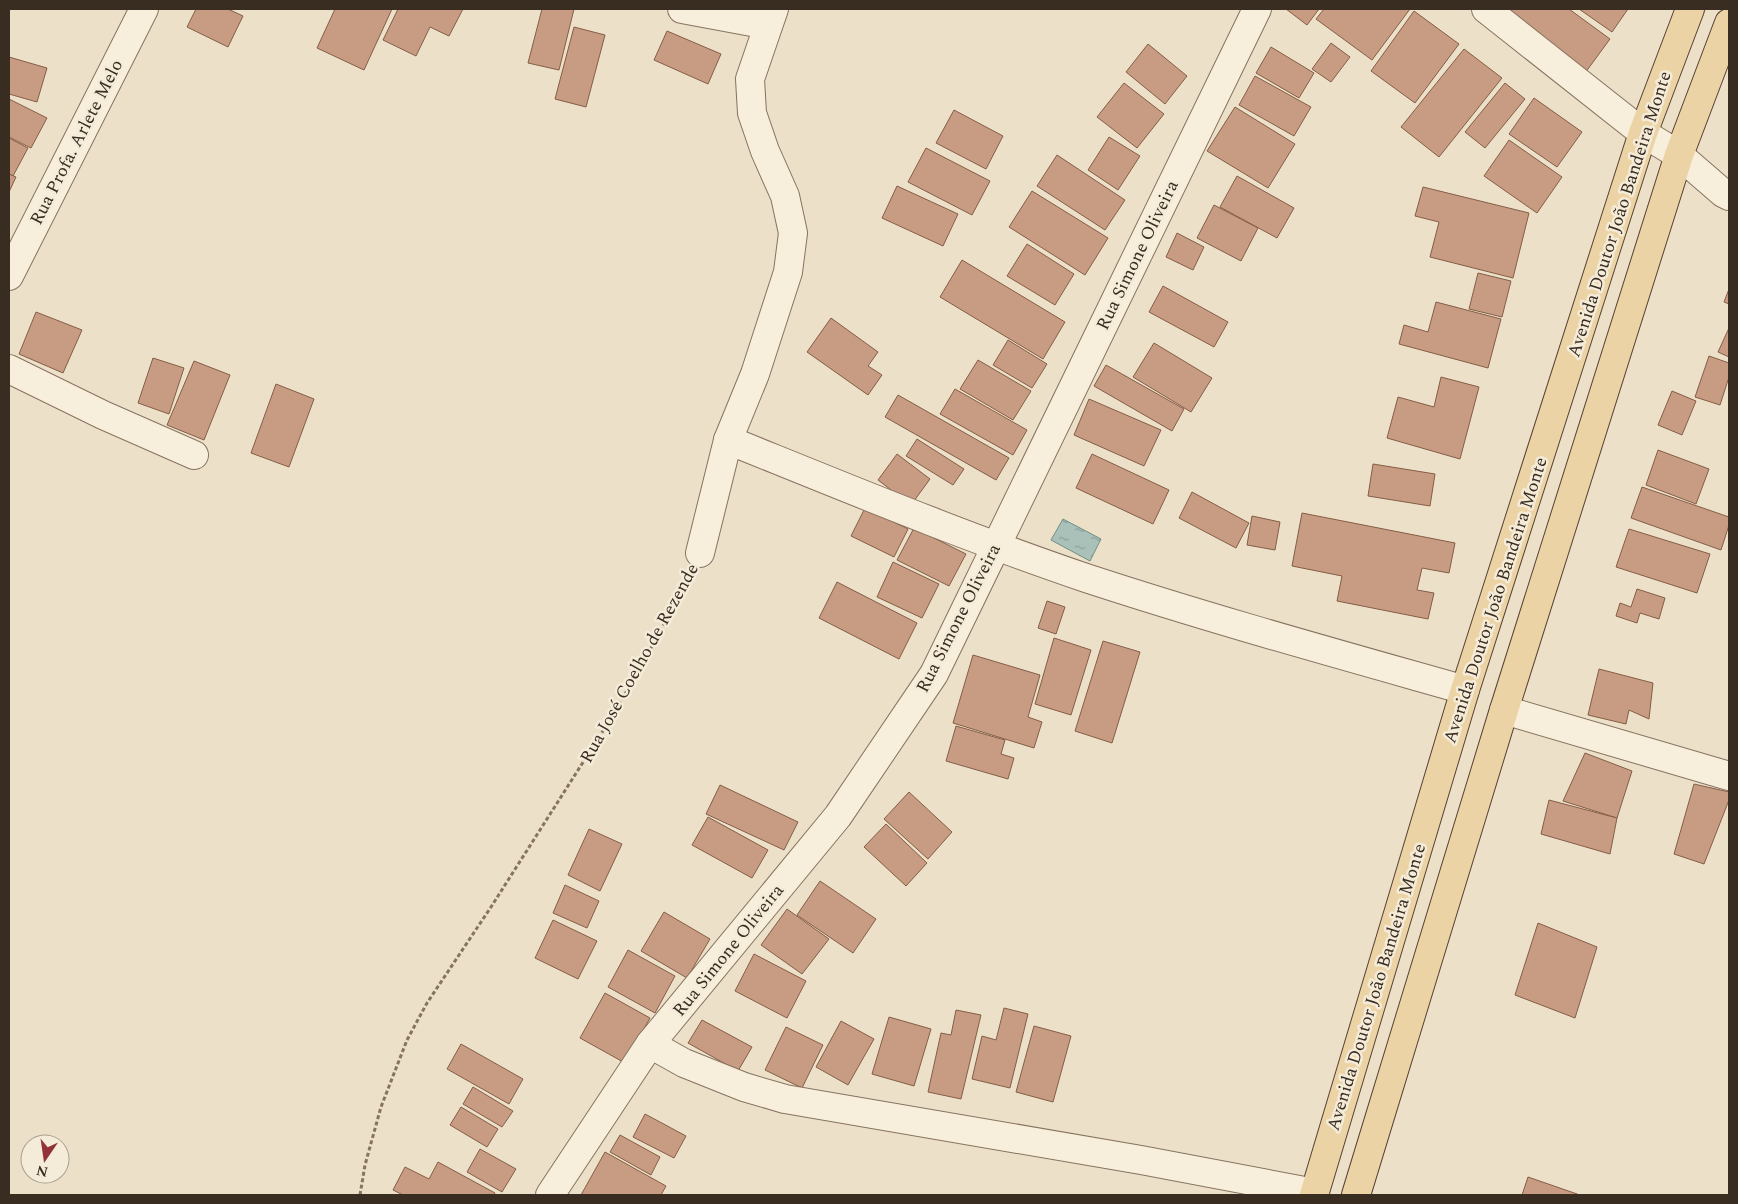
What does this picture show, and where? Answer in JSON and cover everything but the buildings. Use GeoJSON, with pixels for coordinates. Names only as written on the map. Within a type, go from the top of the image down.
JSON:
{"type":"FeatureCollection","features":[{"type":"Feature","properties":{"kind":"main road","name":"Avenida Doutor João Bandeira Monte"},"geometry":{"type":"LineString","coordinates":[[1314,1194],[1465,690],[1643,133],[1690,9]]}},
{"type":"Feature","properties":{"kind":"main road"},"geometry":{"type":"LineString","coordinates":[[1356,1195],[1504,710],[1679,155],[1729,23]]}},
{"type":"Feature","properties":{"kind":"street","name":"Rua Profa. Arlete Melo"},"geometry":{"type":"LineString","coordinates":[[9,276],[144,9]]}},
{"type":"Feature","properties":{"kind":"street"},"geometry":{"type":"LineString","coordinates":[[682,9],[771,17]]}},
{"type":"Feature","properties":{"kind":"street","name":"Rua Simone Oliveira"},"geometry":{"type":"LineString","coordinates":[[550,1195],[650,1044],[838,816],[934,674],[1257,9]]}},
{"type":"Feature","properties":{"kind":"street"},"geometry":{"type":"LineString","coordinates":[[1486,9],[1643,133],[1679,155],[1729,196]]}},
{"type":"Feature","properties":{"kind":"street","name":"Rua José Coelho de Rezende"},"geometry":{"type":"LineString","coordinates":[[700,553],[728,440],[755,374],[788,272],[793,232],[784,196],[765,151],[752,113],[750,79],[771,17]]}},
{"type":"Feature","properties":{"kind":"street"},"geometry":{"type":"LineString","coordinates":[[9,369],[103,415],[194,455]]}},
{"type":"Feature","properties":{"kind":"street"},"geometry":{"type":"LineString","coordinates":[[728,440],[995,546],[1176,607],[1465,690]]}},
{"type":"Feature","properties":{"kind":"street"},"geometry":{"type":"LineString","coordinates":[[1504,710],[1729,776]]}},
{"type":"Feature","properties":{"kind":"street"},"geometry":{"type":"LineString","coordinates":[[650,1044],[684,1063],[744,1087],[785,1099],[1131,1158],[1314,1194]]}},
{"type":"Feature","properties":{"kind":"path","name":"Rua José Coelho de Rezende"},"geometry":{"type":"LineString","coordinates":[[360,1195],[365,1164],[378,1114],[407,1040],[427,1003],[491,907],[615,712],[656,639],[700,553]]}},
{"type":"Feature","properties":{"kind":"water"},"geometry":{"type":"Polygon","coordinates":[[[1063,519],[1101,539],[1090,561],[1051,540],[1063,519]]]}}]}
